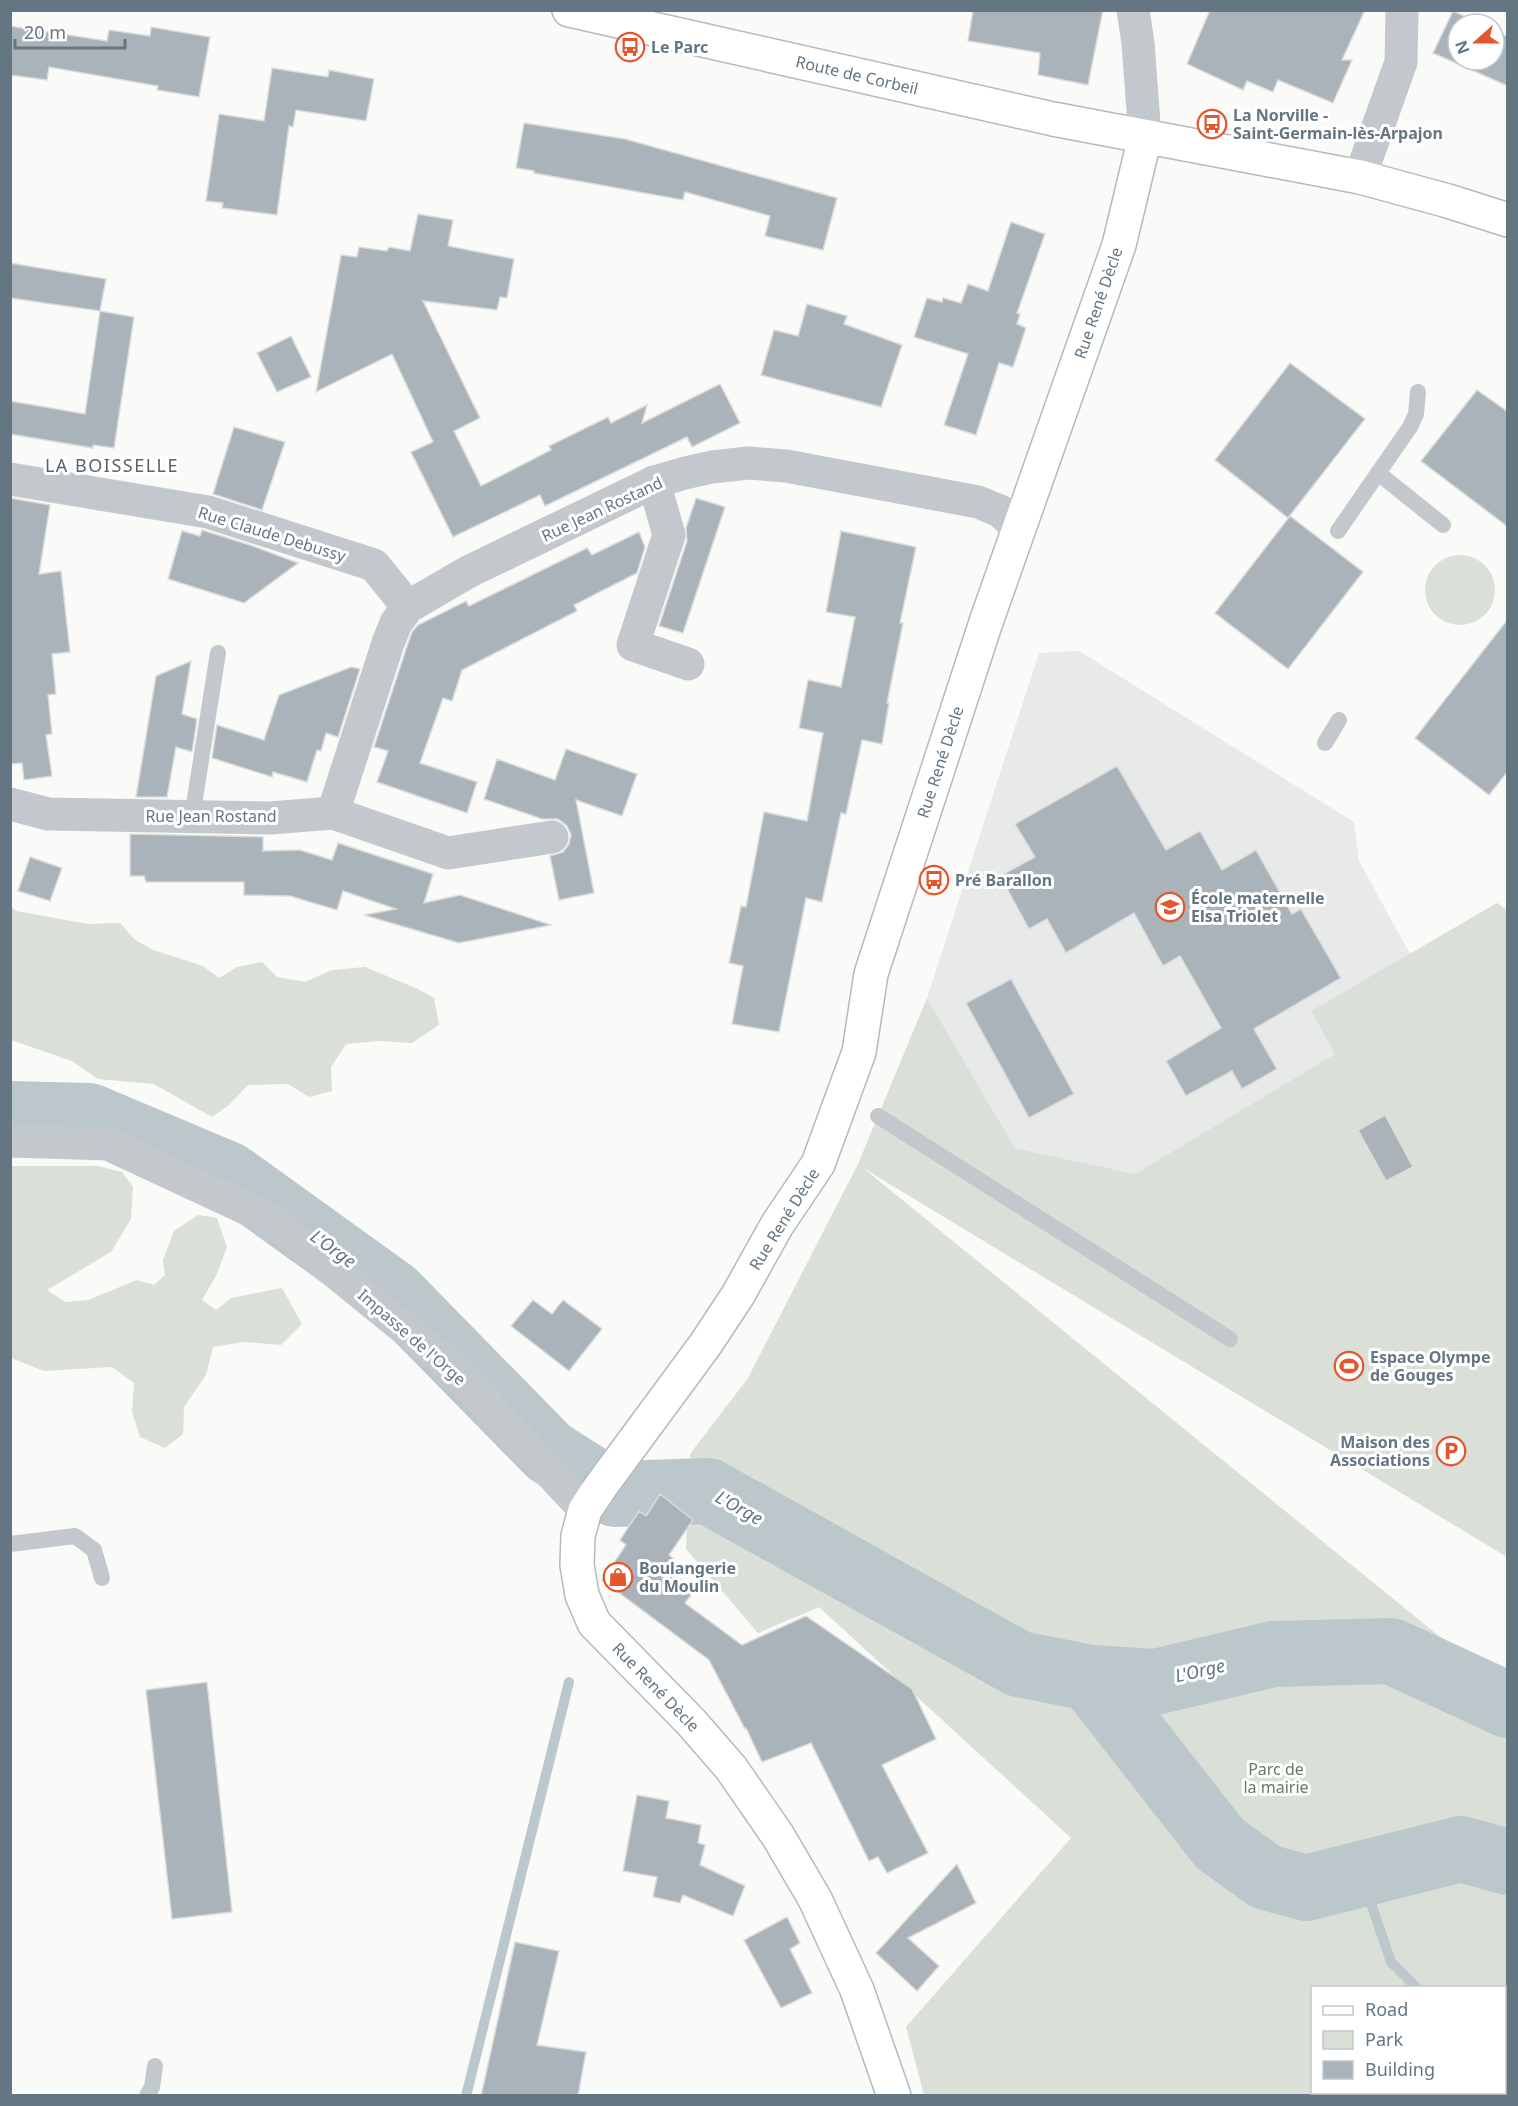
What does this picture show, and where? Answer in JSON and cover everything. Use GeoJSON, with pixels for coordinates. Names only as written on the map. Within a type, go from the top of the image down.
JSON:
{"type":"FeatureCollection","features":[{"type":"Feature","properties":{"kind":"street","name":"Route de Corbeil"},"geometry":{"type":"LineString","coordinates":[[569,10],[1053,119],[1360,177],[1508,220]]}},
{"type":"Feature","properties":{"kind":"street"},"geometry":{"type":"LineString","coordinates":[[1133,10],[1138,43],[1145,137]]}},
{"type":"Feature","properties":{"kind":"street"},"geometry":{"type":"LineString","coordinates":[[1360,177],[1401,62],[1402,10]]}},
{"type":"Feature","properties":{"kind":"street","name":"Rue René Dècle"},"geometry":{"type":"LineString","coordinates":[[894,2096],[857,1990],[815,1899],[778,1836],[731,1768],[691,1722],[594,1623],[582,1595],[577,1565],[578,1536],[593,1498],[738,1295],[777,1225],[818,1164],[860,1052],[871,974],[986,622],[1119,246],[1145,137]]}},
{"type":"Feature","properties":{"kind":"street","name":"Rue Jean Rostand"},"geometry":{"type":"LineString","coordinates":[[333,813],[388,643],[396,623],[408,607],[468,572],[654,483],[712,467],[748,463],[786,466],[978,502],[1000,511],[1019,529]]}},
{"type":"Feature","properties":{"kind":"street","name":"Rue Claude Debussy"},"geometry":{"type":"LineString","coordinates":[[10,479],[208,512],[374,565],[408,607]]}},
{"type":"Feature","properties":{"kind":"street"},"geometry":{"type":"LineString","coordinates":[[654,483],[669,534],[633,645],[688,664]]}},
{"type":"Feature","properties":{"kind":"street","name":"Rue Jean Rostand"},"geometry":{"type":"LineString","coordinates":[[10,804],[48,814],[270,818],[333,813],[448,853],[552,837]]}},
{"type":"Feature","properties":{"kind":"street","name":"Impasse de l'Orge"},"geometry":{"type":"LineString","coordinates":[[10,1140],[108,1143],[271,1220],[452,1367],[593,1498]]}},
{"type":"Feature","properties":{"kind":"lane"},"geometry":{"type":"LineString","coordinates":[[1338,531],[1410,427],[1416,414],[1418,392]]}},
{"type":"Feature","properties":{"kind":"lane"},"geometry":{"type":"LineString","coordinates":[[1378,473],[1443,525]]}},
{"type":"Feature","properties":{"kind":"lane"},"geometry":{"type":"LineString","coordinates":[[192,817],[218,653]]}},
{"type":"Feature","properties":{"kind":"lane"},"geometry":{"type":"LineString","coordinates":[[1325,742],[1339,720]]}},
{"type":"Feature","properties":{"kind":"lane"},"geometry":{"type":"LineString","coordinates":[[878,1116],[1230,1339]]}},
{"type":"Feature","properties":{"kind":"lane"},"geometry":{"type":"LineString","coordinates":[[10,1544],[75,1536],[94,1550],[102,1578]]}},
{"type":"Feature","properties":{"kind":"lane"},"geometry":{"type":"LineString","coordinates":[[147,2096],[152,2087],[155,2066]]}},
{"type":"Feature","properties":{"kind":"shaded area","name":"École maternelle Elsa Triolet"},"geometry":{"type":"Polygon","coordinates":[[[1079,651],[1354,822],[1359,861],[1410,954],[1311,1011],[1335,1054],[1135,1174],[1015,1148],[927,998],[1039,653],[1079,651]]]}},
{"type":"Feature","properties":{"kind":"green space"},"geometry":{"type":"Polygon","coordinates":[[[1460,555],[1473,558],[1485,565],[1492,577],[1495,590],[1492,603],[1485,615],[1473,622],[1460,625],[1447,622],[1435,615],[1428,603],[1425,590],[1428,577],[1435,565],[1447,558],[1460,555]]]}},
{"type":"Feature","properties":{"kind":"green space","name":"Parc de la mairie"},"geometry":{"type":"Polygon","coordinates":[[[1497,903],[1507,910],[1507,1557],[863,1168],[1439,1636],[1507,1681],[1507,2095],[924,2095],[906,2027],[1071,1838],[819,1607],[758,1633],[686,1549],[690,1454],[748,1378],[858,1164],[927,998],[1015,1148],[1135,1174],[1335,1054],[1311,1011],[1497,903]]]}},
{"type":"Feature","properties":{"kind":"green space"},"geometry":{"type":"Polygon","coordinates":[[[10,905],[16,911],[88,924],[120,923],[135,940],[153,950],[203,966],[219,978],[237,967],[262,962],[277,977],[305,982],[332,970],[365,967],[434,998],[439,1025],[412,1043],[379,1041],[346,1044],[331,1067],[332,1091],[309,1097],[288,1084],[248,1085],[229,1105],[212,1117],[154,1084],[98,1079],[72,1061],[11,1040],[10,905]]]}},
{"type":"Feature","properties":{"kind":"green space"},"geometry":{"type":"Polygon","coordinates":[[[11,1166],[98,1166],[122,1172],[133,1187],[131,1219],[111,1252],[47,1290],[65,1302],[88,1300],[137,1280],[154,1285],[165,1275],[163,1260],[174,1231],[198,1215],[217,1218],[227,1247],[217,1274],[202,1300],[216,1310],[231,1298],[282,1288],[302,1324],[281,1345],[244,1342],[213,1347],[206,1375],[184,1407],[183,1434],[165,1448],[140,1437],[132,1412],[134,1383],[112,1367],[44,1371],[11,1358],[11,1166]]]}},
{"type":"Feature","properties":{"kind":"building"},"geometry":{"type":"Polygon","coordinates":[[[973,10],[1103,10],[1088,85],[1038,75],[1040,53],[968,41],[973,10]]]}},
{"type":"Feature","properties":{"kind":"building"},"geometry":{"type":"Polygon","coordinates":[[[1210,10],[1365,10],[1342,60],[1352,60],[1333,103],[1278,80],[1273,92],[1247,81],[1243,90],[1187,64],[1210,10]]]}},
{"type":"Feature","properties":{"kind":"building"},"geometry":{"type":"Polygon","coordinates":[[[10,26],[107,41],[109,30],[150,36],[151,27],[210,37],[199,97],[157,90],[158,86],[49,67],[47,80],[10,75],[10,26]]]}},
{"type":"Feature","properties":{"kind":"building"},"geometry":{"type":"Polygon","coordinates":[[[1446,26],[1446,59],[1433,53],[1446,26]]]}},
{"type":"Feature","properties":{"kind":"building"},"geometry":{"type":"Polygon","coordinates":[[[1506,36],[1508,37],[1508,86],[1476,72],[1506,72],[1506,36]]]}},
{"type":"Feature","properties":{"kind":"building"},"geometry":{"type":"Polygon","coordinates":[[[272,68],[328,77],[329,70],[374,79],[366,121],[296,110],[293,127],[289,126],[277,215],[222,208],[223,203],[206,201],[219,114],[264,121],[272,68]]]}},
{"type":"Feature","properties":{"kind":"building"},"geometry":{"type":"Polygon","coordinates":[[[524,123],[625,139],[837,198],[823,250],[765,236],[770,216],[685,192],[683,200],[516,168],[524,123]]]}},
{"type":"Feature","properties":{"kind":"building"},"geometry":{"type":"Polygon","coordinates":[[[418,214],[453,220],[448,246],[514,259],[507,298],[500,297],[497,310],[423,301],[480,418],[454,431],[481,486],[551,450],[549,446],[608,417],[611,423],[647,405],[642,423],[720,384],[740,423],[692,447],[687,437],[545,506],[540,495],[453,537],[411,452],[433,442],[392,354],[316,392],[341,255],[357,257],[359,247],[387,251],[389,247],[410,251],[418,214]]]}},
{"type":"Feature","properties":{"kind":"building"},"geometry":{"type":"Polygon","coordinates":[[[1011,222],[1045,234],[1017,313],[1020,314],[1017,324],[1026,328],[1013,367],[999,363],[976,435],[944,425],[968,354],[914,337],[927,298],[942,302],[943,298],[961,303],[968,284],[988,291],[1011,222]]]}},
{"type":"Feature","properties":{"kind":"building"},"geometry":{"type":"Polygon","coordinates":[[[10,263],[106,279],[100,311],[10,298],[10,263]]]}},
{"type":"Feature","properties":{"kind":"building"},"geometry":{"type":"Polygon","coordinates":[[[807,304],[847,316],[844,324],[902,345],[881,407],[761,375],[774,330],[798,336],[807,304]]]}},
{"type":"Feature","properties":{"kind":"building"},"geometry":{"type":"Polygon","coordinates":[[[100,311],[134,317],[114,448],[93,445],[93,448],[10,434],[10,401],[85,414],[100,311]]]}},
{"type":"Feature","properties":{"kind":"building"},"geometry":{"type":"Polygon","coordinates":[[[291,336],[311,377],[277,392],[257,353],[291,336]]]}},
{"type":"Feature","properties":{"kind":"building"},"geometry":{"type":"Polygon","coordinates":[[[1290,363],[1365,419],[1288,518],[1215,460],[1290,363]]]}},
{"type":"Feature","properties":{"kind":"building"},"geometry":{"type":"Polygon","coordinates":[[[1477,390],[1508,412],[1508,527],[1421,461],[1477,390]]]}},
{"type":"Feature","properties":{"kind":"building"},"geometry":{"type":"Polygon","coordinates":[[[234,427],[285,442],[262,510],[213,494],[234,427]]]}},
{"type":"Feature","properties":{"kind":"building"},"geometry":{"type":"Polygon","coordinates":[[[10,498],[50,505],[39,574],[61,571],[70,652],[52,654],[56,694],[48,695],[52,734],[46,735],[52,776],[24,780],[22,763],[10,764],[10,498]]]}},
{"type":"Feature","properties":{"kind":"building"},"geometry":{"type":"Polygon","coordinates":[[[696,498],[725,507],[683,633],[659,626],[687,541],[686,528],[696,498]]]}},
{"type":"Feature","properties":{"kind":"building"},"geometry":{"type":"Polygon","coordinates":[[[1290,516],[1363,572],[1288,669],[1215,613],[1290,516]]]}},
{"type":"Feature","properties":{"kind":"building"},"geometry":{"type":"Polygon","coordinates":[[[202,530],[298,563],[244,603],[168,579],[182,531],[200,536],[202,530]]]}},
{"type":"Feature","properties":{"kind":"building"},"geometry":{"type":"Polygon","coordinates":[[[841,531],[916,547],[900,623],[903,623],[887,703],[889,703],[882,744],[862,740],[846,814],[841,813],[822,902],[806,898],[779,1032],[732,1024],[743,966],[729,963],[741,906],[746,907],[764,812],[807,821],[823,733],[799,728],[808,680],[841,687],[855,617],[826,612],[841,531]]]}},
{"type":"Feature","properties":{"kind":"building"},"geometry":{"type":"Polygon","coordinates":[[[639,532],[645,547],[637,573],[574,605],[577,611],[462,670],[452,701],[443,698],[420,763],[477,782],[467,813],[377,782],[388,751],[374,747],[412,632],[418,625],[466,601],[469,606],[587,548],[592,555],[639,532]]]}},
{"type":"Feature","properties":{"kind":"building"},"geometry":{"type":"Polygon","coordinates":[[[1508,619],[1508,771],[1489,795],[1415,738],[1508,619]]]}},
{"type":"Feature","properties":{"kind":"building"},"geometry":{"type":"Polygon","coordinates":[[[191,661],[182,714],[197,719],[192,752],[176,747],[167,797],[136,797],[156,676],[191,661]]]}},
{"type":"Feature","properties":{"kind":"building"},"geometry":{"type":"Polygon","coordinates":[[[351,667],[360,669],[338,737],[326,733],[321,751],[317,750],[307,782],[273,772],[272,777],[212,758],[217,725],[264,740],[279,695],[351,667]]]}},
{"type":"Feature","properties":{"kind":"building"},"geometry":{"type":"Polygon","coordinates":[[[566,749],[637,774],[622,816],[576,800],[594,893],[559,900],[550,856],[563,852],[569,844],[571,835],[567,826],[558,819],[542,819],[484,799],[497,759],[555,780],[566,749]]]}},
{"type":"Feature","properties":{"kind":"building"},"geometry":{"type":"Polygon","coordinates":[[[1117,766],[1166,850],[1200,831],[1222,870],[1256,850],[1292,914],[1301,909],[1341,978],[1254,1029],[1277,1069],[1242,1089],[1232,1071],[1186,1096],[1166,1061],[1221,1028],[1180,956],[1163,966],[1134,913],[1066,953],[1047,919],[1029,929],[1000,876],[1035,857],[1015,824],[1117,766]]]}},
{"type":"Feature","properties":{"kind":"building"},"geometry":{"type":"Polygon","coordinates":[[[130,834],[263,837],[263,851],[300,850],[332,860],[338,843],[433,874],[424,903],[460,895],[551,925],[459,943],[364,915],[396,909],[343,891],[337,910],[290,896],[244,895],[244,882],[146,882],[144,876],[130,876],[130,834]]]}},
{"type":"Feature","properties":{"kind":"building"},"geometry":{"type":"Polygon","coordinates":[[[30,857],[62,868],[50,901],[18,891],[30,857]]]}},
{"type":"Feature","properties":{"kind":"building"},"geometry":{"type":"Polygon","coordinates":[[[1011,979],[1074,1094],[1029,1118],[966,1003],[1011,979]]]}},
{"type":"Feature","properties":{"kind":"building"},"geometry":{"type":"Polygon","coordinates":[[[1385,1115],[1413,1167],[1386,1181],[1358,1130],[1385,1115]]]}},
{"type":"Feature","properties":{"kind":"building"},"geometry":{"type":"Polygon","coordinates":[[[533,1300],[552,1314],[563,1300],[602,1329],[569,1371],[511,1326],[533,1300]]]}},
{"type":"Feature","properties":{"kind":"building"},"geometry":{"type":"Polygon","coordinates":[[[660,1494],[693,1520],[669,1555],[680,1565],[673,1574],[694,1591],[685,1603],[742,1645],[806,1616],[912,1689],[936,1739],[882,1765],[928,1853],[887,1873],[878,1857],[869,1861],[811,1743],[762,1762],[709,1660],[602,1580],[626,1545],[620,1540],[639,1511],[646,1516],[660,1494]]]}},
{"type":"Feature","properties":{"kind":"building"},"geometry":{"type":"Polygon","coordinates":[[[207,1682],[232,1912],[172,1919],[146,1690],[207,1682]]]}},
{"type":"Feature","properties":{"kind":"building"},"geometry":{"type":"Polygon","coordinates":[[[637,1795],[669,1801],[666,1818],[701,1825],[698,1843],[705,1845],[700,1865],[745,1886],[733,1916],[683,1895],[680,1903],[653,1897],[657,1877],[623,1871],[637,1795]]]}},
{"type":"Feature","properties":{"kind":"building"},"geometry":{"type":"Polygon","coordinates":[[[957,1864],[976,1903],[908,1938],[939,1966],[917,1991],[876,1953],[957,1864]]]}},
{"type":"Feature","properties":{"kind":"building"},"geometry":{"type":"Polygon","coordinates":[[[787,1917],[800,1943],[790,1949],[812,1993],[781,2008],[744,1940],[787,1917]]]}},
{"type":"Feature","properties":{"kind":"building"},"geometry":{"type":"Polygon","coordinates":[[[515,1942],[559,1951],[537,2045],[586,2052],[578,2096],[481,2096],[515,1942]]]}},
{"type":"Feature","properties":{"kind":"waterway","name":"L'Orge"},"geometry":{"type":"LineString","coordinates":[[10,1114],[89,1116],[229,1175],[393,1293],[549,1452],[615,1494],[708,1491],[1019,1664],[1090,1678],[1155,1682],[1273,1654],[1391,1651],[1508,1705]]}},
{"type":"Feature","properties":{"kind":"waterway"},"geometry":{"type":"LineString","coordinates":[[1090,1678],[1220,1844],[1266,1877],[1306,1888],[1461,1849],[1508,1862]]}},
{"type":"Feature","properties":{"kind":"waterway"},"geometry":{"type":"LineString","coordinates":[[466,2096],[569,1682]]}},
{"type":"Feature","properties":{"kind":"waterway"},"geometry":{"type":"LineString","coordinates":[[1361,1874],[1391,1962],[1415,1986]]}},
{"type":"Feature","properties":{"kind":"place","name":"Le Parc"},"geometry":{"type":"Point","coordinates":[630,47]}},
{"type":"Feature","properties":{"kind":"place","name":"La Norville - Saint-Germain-lès-Arpajon"},"geometry":{"type":"Point","coordinates":[1212,124]}},
{"type":"Feature","properties":{"kind":"place","name":"Pré Barallon"},"geometry":{"type":"Point","coordinates":[934,880]}},
{"type":"Feature","properties":{"kind":"place","name":"École maternelle Elsa Triolet"},"geometry":{"type":"Point","coordinates":[1170,907]}},
{"type":"Feature","properties":{"kind":"place","name":"Espace Olympe de Gouges"},"geometry":{"type":"Point","coordinates":[1349,1366]}},
{"type":"Feature","properties":{"kind":"place","name":"Maison des Associations"},"geometry":{"type":"Point","coordinates":[1451,1451]}},
{"type":"Feature","properties":{"kind":"place","name":"Boulangerie du Moulin"},"geometry":{"type":"Point","coordinates":[618,1577]}},
{"type":"Feature","properties":{"kind":"district","name":"LA BOISSELLE"},"geometry":{"type":"Point","coordinates":[112,466]}}]}
